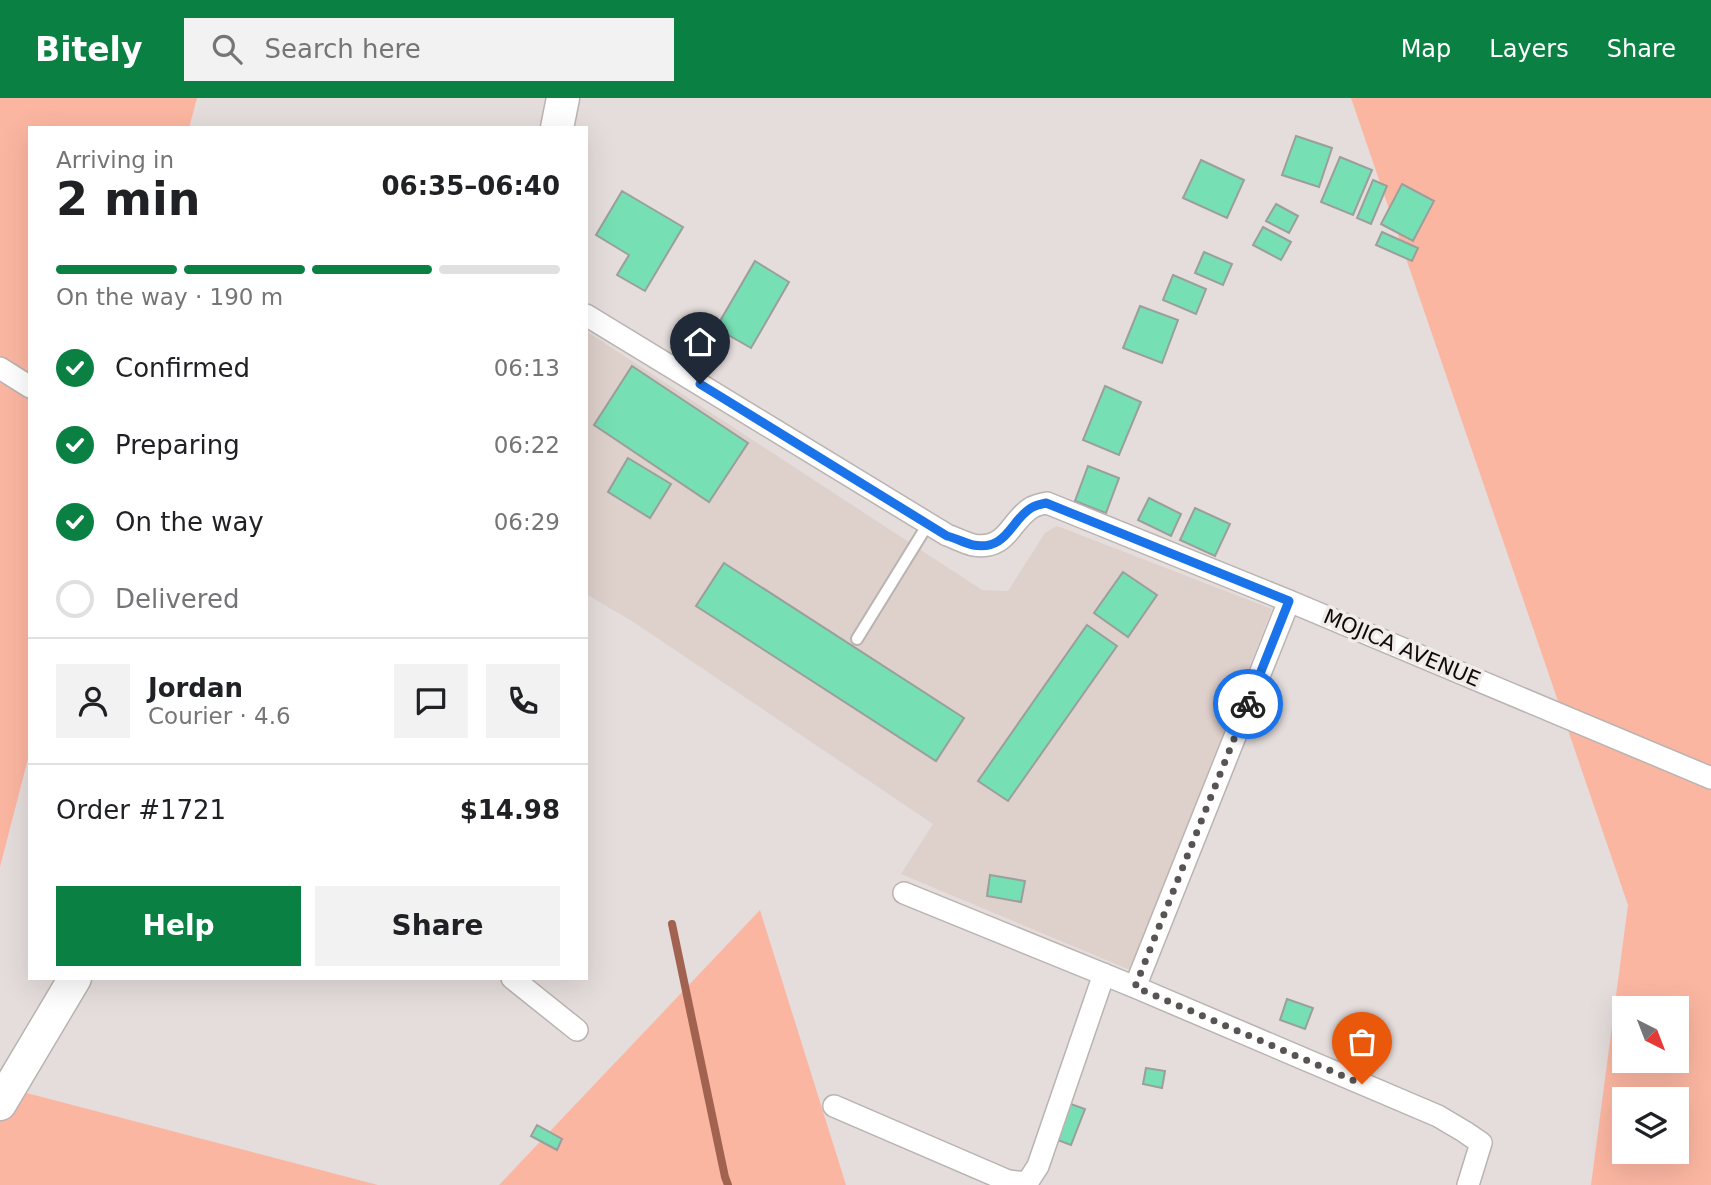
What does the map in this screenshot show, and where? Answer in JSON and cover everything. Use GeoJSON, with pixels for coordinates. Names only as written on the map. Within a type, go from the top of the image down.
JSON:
{"type":"FeatureCollection","features":[{"type":"Feature","properties":{"kind":"main road"},"geometry":{"type":"LineString","coordinates":[[0,1104],[74,980]]}},
{"type":"Feature","properties":{"kind":"street","name":"MOJICA AVENUE"},"geometry":{"type":"LineString","coordinates":[[588,316],[947,536],[974,545],[990,545],[1009,533],[1028,509],[1046,503],[1289,601],[1711,778]]}},
{"type":"Feature","properties":{"kind":"street"},"geometry":{"type":"LineString","coordinates":[[0,368],[28,386]]}},
{"type":"Feature","properties":{"kind":"street"},"geometry":{"type":"LineString","coordinates":[[1135,987],[1289,601]]}},
{"type":"Feature","properties":{"kind":"street"},"geometry":{"type":"LineString","coordinates":[[904,893],[1104,974],[1438,1116],[1481,1143],[1468,1185]]}},
{"type":"Feature","properties":{"kind":"street"},"geometry":{"type":"LineString","coordinates":[[834,1106],[1008,1181],[1027,1183],[1038,1166],[1104,974]]}},
{"type":"Feature","properties":{"kind":"street"},"geometry":{"type":"LineString","coordinates":[[514,980],[577,1030]]}},
{"type":"Feature","properties":{"kind":"lane"},"geometry":{"type":"LineString","coordinates":[[857,639],[928,524]]}},
{"type":"Feature","properties":{"kind":"shaded area"},"geometry":{"type":"Polygon","coordinates":[[[0,98],[197,98],[190,126],[28,126],[28,759],[0,867],[0,98]]]}},
{"type":"Feature","properties":{"kind":"shaded area"},"geometry":{"type":"Polygon","coordinates":[[[1351,98],[1711,98],[1711,1185],[1591,1185],[1612,1026],[1612,1073],[1689,1073],[1689,996],[1616,996],[1628,905],[1351,98]]]}},
{"type":"Feature","properties":{"kind":"shaded area"},"geometry":{"type":"Polygon","coordinates":[[[588,332],[982,590],[1008,591],[1045,533],[1057,526],[1272,609],[1130,970],[901,874],[933,824],[635,623],[588,595],[588,332]]]}},
{"type":"Feature","properties":{"kind":"shaded area"},"geometry":{"type":"Polygon","coordinates":[[[760,910],[846,1185],[499,1185],[760,910]]]}},
{"type":"Feature","properties":{"kind":"shaded area"},"geometry":{"type":"Polygon","coordinates":[[[0,1086],[378,1185],[0,1185],[0,1086]]]}},
{"type":"Feature","properties":{"kind":"building"},"geometry":{"type":"Polygon","coordinates":[[[1296,136],[1332,148],[1319,187],[1282,175],[1296,136]]]}},
{"type":"Feature","properties":{"kind":"building"},"geometry":{"type":"Polygon","coordinates":[[[1340,157],[1372,170],[1353,215],[1321,202],[1340,157]]]}},
{"type":"Feature","properties":{"kind":"building"},"geometry":{"type":"Polygon","coordinates":[[[1201,160],[1244,180],[1227,218],[1183,198],[1201,160]]]}},
{"type":"Feature","properties":{"kind":"building"},"geometry":{"type":"Polygon","coordinates":[[[1373,180],[1387,186],[1371,224],[1357,218],[1373,180]]]}},
{"type":"Feature","properties":{"kind":"building"},"geometry":{"type":"Polygon","coordinates":[[[1402,184],[1434,201],[1413,241],[1381,224],[1402,184]]]}},
{"type":"Feature","properties":{"kind":"building"},"geometry":{"type":"Polygon","coordinates":[[[622,191],[683,227],[645,291],[617,275],[629,255],[596,235],[622,191]]]}},
{"type":"Feature","properties":{"kind":"building"},"geometry":{"type":"Polygon","coordinates":[[[1276,204],[1298,216],[1289,233],[1266,221],[1276,204]]]}},
{"type":"Feature","properties":{"kind":"building"},"geometry":{"type":"Polygon","coordinates":[[[1263,227],[1291,242],[1281,260],[1253,245],[1263,227]]]}},
{"type":"Feature","properties":{"kind":"building"},"geometry":{"type":"Polygon","coordinates":[[[1382,232],[1418,248],[1412,261],[1376,245],[1382,232]]]}},
{"type":"Feature","properties":{"kind":"building"},"geometry":{"type":"Polygon","coordinates":[[[1204,252],[1232,264],[1223,285],[1195,273],[1204,252]]]}},
{"type":"Feature","properties":{"kind":"building"},"geometry":{"type":"Polygon","coordinates":[[[755,261],[789,282],[751,348],[716,328],[755,261]]]}},
{"type":"Feature","properties":{"kind":"building"},"geometry":{"type":"Polygon","coordinates":[[[1173,275],[1206,289],[1196,314],[1163,300],[1173,275]]]}},
{"type":"Feature","properties":{"kind":"building"},"geometry":{"type":"Polygon","coordinates":[[[1140,306],[1178,320],[1162,363],[1123,348],[1140,306]]]}},
{"type":"Feature","properties":{"kind":"building"},"geometry":{"type":"Polygon","coordinates":[[[632,366],[748,443],[709,502],[594,425],[632,366]]]}},
{"type":"Feature","properties":{"kind":"building"},"geometry":{"type":"Polygon","coordinates":[[[1105,386],[1141,402],[1119,455],[1083,440],[1105,386]]]}},
{"type":"Feature","properties":{"kind":"building"},"geometry":{"type":"Polygon","coordinates":[[[628,458],[671,484],[650,518],[608,492],[628,458]]]}},
{"type":"Feature","properties":{"kind":"building"},"geometry":{"type":"Polygon","coordinates":[[[1088,466],[1119,478],[1106,513],[1075,501],[1088,466]]]}},
{"type":"Feature","properties":{"kind":"building"},"geometry":{"type":"Polygon","coordinates":[[[1149,498],[1181,514],[1171,536],[1138,520],[1149,498]]]}},
{"type":"Feature","properties":{"kind":"building"},"geometry":{"type":"Polygon","coordinates":[[[1195,508],[1230,524],[1215,556],[1180,540],[1195,508]]]}},
{"type":"Feature","properties":{"kind":"building"},"geometry":{"type":"Polygon","coordinates":[[[724,563],[964,718],[936,761],[696,606],[724,563]]]}},
{"type":"Feature","properties":{"kind":"building"},"geometry":{"type":"Polygon","coordinates":[[[1123,572],[1157,595],[1128,637],[1094,613],[1123,572]]]}},
{"type":"Feature","properties":{"kind":"building"},"geometry":{"type":"Polygon","coordinates":[[[1087,625],[1117,646],[1008,801],[978,781],[1087,625]]]}},
{"type":"Feature","properties":{"kind":"building"},"geometry":{"type":"Polygon","coordinates":[[[990,875],[1025,881],[1021,902],[987,896],[990,875]]]}},
{"type":"Feature","properties":{"kind":"building"},"geometry":{"type":"Polygon","coordinates":[[[1287,999],[1313,1008],[1305,1029],[1280,1020],[1287,999]]]}},
{"type":"Feature","properties":{"kind":"building"},"geometry":{"type":"Polygon","coordinates":[[[1146,1068],[1165,1071],[1162,1088],[1143,1084],[1146,1068]]]}},
{"type":"Feature","properties":{"kind":"building"},"geometry":{"type":"Polygon","coordinates":[[[1065,1102],[1085,1109],[1071,1145],[1052,1138],[1065,1102]]]}},
{"type":"Feature","properties":{"kind":"building"},"geometry":{"type":"Polygon","coordinates":[[[537,1125],[562,1139],[557,1150],[531,1136],[537,1125]]]}},
{"type":"Feature","properties":{"kind":"waterway"},"geometry":{"type":"LineString","coordinates":[[672,924],[728,1185]]}},
{"type":"Feature","properties":{"kind":"way so far"},"geometry":{"type":"LineString","coordinates":[[1248,704],[1135,987],[1362,1084]]}},
{"type":"Feature","properties":{"kind":"route"},"geometry":{"type":"LineString","coordinates":[[700,384],[947,536],[974,545],[990,545],[1009,533],[1028,509],[1046,503],[1289,601],[1248,704]]}}]}
